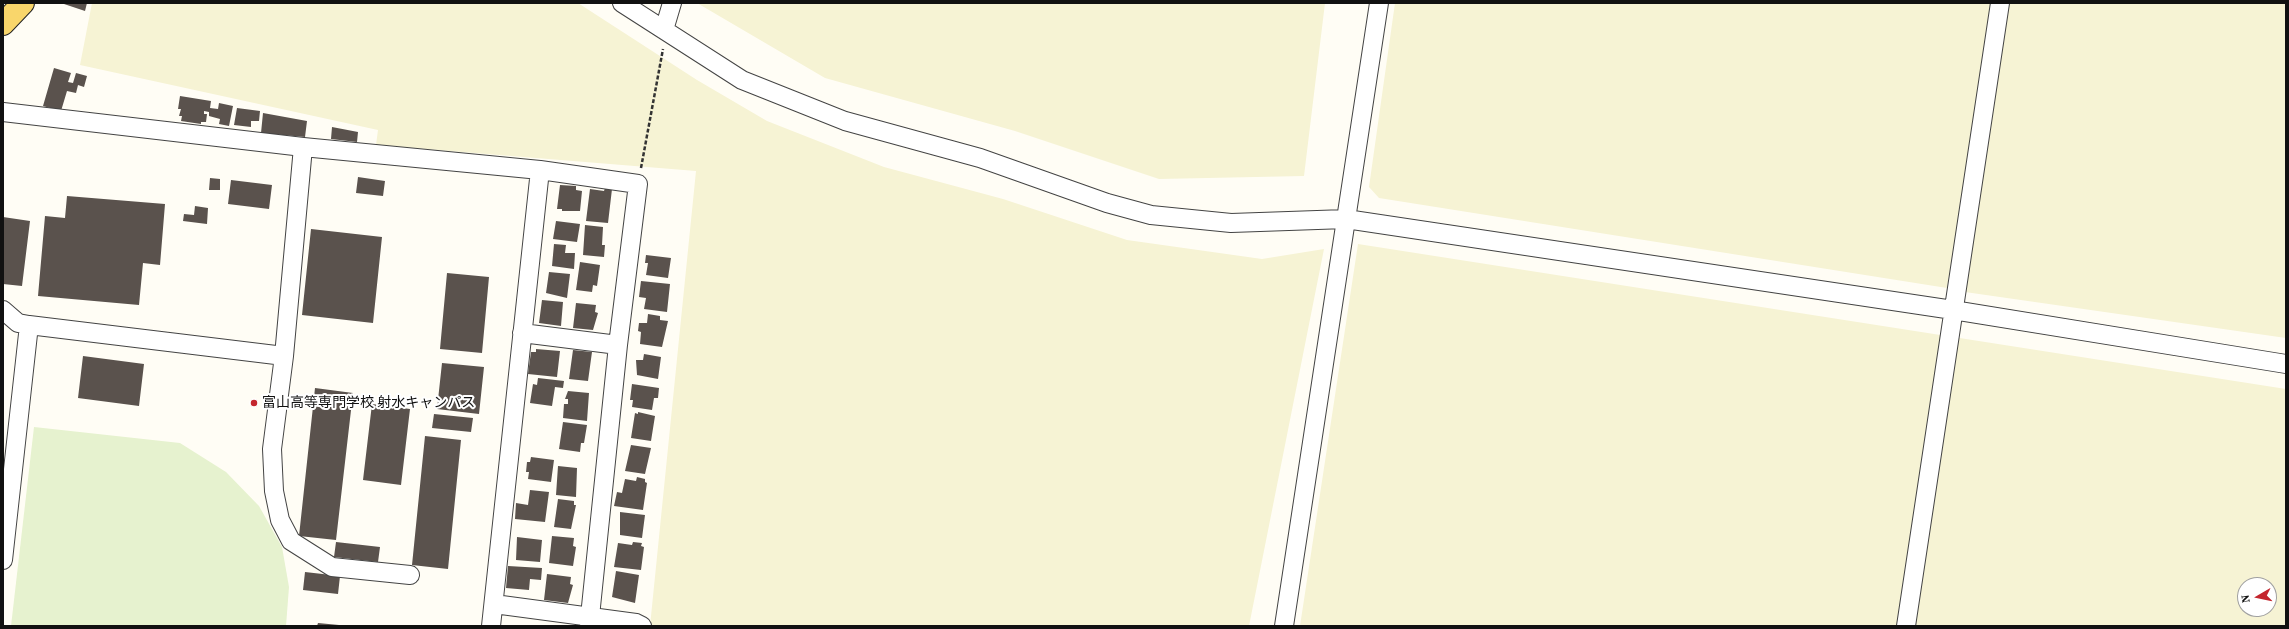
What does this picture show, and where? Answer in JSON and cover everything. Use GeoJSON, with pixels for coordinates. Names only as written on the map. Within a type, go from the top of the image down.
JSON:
{"type":"FeatureCollection","features":[{"type":"Feature","properties":{"kind":"main road"},"geometry":{"type":"LineString","coordinates":[[3,24],[23,3]]}},
{"type":"Feature","properties":{"kind":"street"},"geometry":{"type":"LineString","coordinates":[[622,3],[742,80],[844,121],[980,158],[1107,203],[1152,215],[1231,223],[1337,220],[1953,310],[2286,364]]}},
{"type":"Feature","properties":{"kind":"street"},"geometry":{"type":"LineString","coordinates":[[664,30],[672,3]]}},
{"type":"Feature","properties":{"kind":"street"},"geometry":{"type":"LineString","coordinates":[[1284,626],[1337,220],[1379,3]]}},
{"type":"Feature","properties":{"kind":"street"},"geometry":{"type":"LineString","coordinates":[[1906,626],[2000,3]]}},
{"type":"Feature","properties":{"kind":"street"},"geometry":{"type":"LineString","coordinates":[[3,112],[303,147],[540,170],[638,184],[618,345],[589,622]]}},
{"type":"Feature","properties":{"kind":"street"},"geometry":{"type":"LineString","coordinates":[[303,147],[284,356],[272,449],[274,491],[280,520],[291,541],[332,567],[410,575]]}},
{"type":"Feature","properties":{"kind":"street"},"geometry":{"type":"LineString","coordinates":[[492,626],[540,170]]}},
{"type":"Feature","properties":{"kind":"street"},"geometry":{"type":"LineString","coordinates":[[3,310],[18,323],[29,325],[284,356]]}},
{"type":"Feature","properties":{"kind":"street"},"geometry":{"type":"LineString","coordinates":[[3,560],[29,325]]}},
{"type":"Feature","properties":{"kind":"street"},"geometry":{"type":"LineString","coordinates":[[522,333],[618,345]]}},
{"type":"Feature","properties":{"kind":"street"},"geometry":{"type":"LineString","coordinates":[[494,604],[589,622],[636,623],[642,626]]}},
{"type":"Feature","properties":{"kind":"path"},"geometry":{"type":"LineString","coordinates":[[638,184],[664,45],[664,30]]}},
{"type":"Feature","properties":{"kind":"shaded area"},"geometry":{"type":"Polygon","coordinates":[[[92,3],[578,3],[697,80],[767,121],[884,167],[1003,199],[1127,240],[1262,259],[1324,249],[1249,626],[650,626],[696,171],[376,145],[378,130],[80,65],[92,3]]]}},
{"type":"Feature","properties":{"kind":"shaded area"},"geometry":{"type":"Polygon","coordinates":[[[697,3],[1325,3],[1304,176],[1159,179],[1015,131],[825,78],[697,3]]]}},
{"type":"Feature","properties":{"kind":"shaded area"},"geometry":{"type":"Polygon","coordinates":[[[1395,3],[1993,3],[1947,288],[1379,198],[1369,187],[1395,3]]]}},
{"type":"Feature","properties":{"kind":"shaded area"},"geometry":{"type":"Polygon","coordinates":[[[2009,3],[2286,3],[2286,338],[1965,292],[2009,3]]]}},
{"type":"Feature","properties":{"kind":"shaded area"},"geometry":{"type":"Polygon","coordinates":[[[1358,244],[2286,389],[2286,626],[1300,626],[1358,244]]]}},
{"type":"Feature","properties":{"kind":"green space"},"geometry":{"type":"Polygon","coordinates":[[[34,427],[180,443],[226,472],[259,506],[282,547],[289,587],[286,626],[11,626],[34,427]]]}},
{"type":"Feature","properties":{"kind":"building"},"geometry":{"type":"Polygon","coordinates":[[[61,3],[87,3],[85,11],[61,3]]]}},
{"type":"Feature","properties":{"kind":"building"},"geometry":{"type":"Polygon","coordinates":[[[54,68],[71,73],[68,82],[73,83],[76,73],[87,76],[84,87],[78,85],[76,93],[67,91],[61,111],[43,106],[54,68]]]}},
{"type":"Feature","properties":{"kind":"building"},"geometry":{"type":"Polygon","coordinates":[[[180,96],[211,101],[210,108],[218,109],[219,103],[233,106],[229,126],[219,124],[220,119],[209,116],[209,112],[204,111],[204,114],[207,114],[206,122],[201,122],[201,124],[181,121],[182,116],[179,116],[181,109],[178,109],[180,96]]]}},
{"type":"Feature","properties":{"kind":"building"},"geometry":{"type":"Polygon","coordinates":[[[237,108],[260,111],[259,121],[251,121],[251,127],[234,125],[237,108]]]}},
{"type":"Feature","properties":{"kind":"building"},"geometry":{"type":"Polygon","coordinates":[[[263,113],[307,121],[305,137],[261,133],[263,113]]]}},
{"type":"Feature","properties":{"kind":"building"},"geometry":{"type":"Polygon","coordinates":[[[332,127],[358,132],[357,142],[331,139],[332,127]]]}},
{"type":"Feature","properties":{"kind":"building"},"geometry":{"type":"Polygon","coordinates":[[[358,177],[385,181],[383,196],[356,193],[358,177]]]}},
{"type":"Feature","properties":{"kind":"building"},"geometry":{"type":"Polygon","coordinates":[[[210,178],[220,179],[220,190],[209,190],[210,178]]]}},
{"type":"Feature","properties":{"kind":"building"},"geometry":{"type":"Polygon","coordinates":[[[231,180],[272,185],[269,209],[228,204],[231,180]]]}},
{"type":"Feature","properties":{"kind":"building"},"geometry":{"type":"Polygon","coordinates":[[[560,185],[576,186],[576,190],[582,191],[580,211],[562,211],[562,209],[557,209],[560,185]]]}},
{"type":"Feature","properties":{"kind":"building"},"geometry":{"type":"Polygon","coordinates":[[[605,188],[612,189],[608,223],[586,221],[590,189],[604,191],[605,188]]]}},
{"type":"Feature","properties":{"kind":"building"},"geometry":{"type":"Polygon","coordinates":[[[67,196],[165,204],[160,265],[143,263],[139,305],[38,296],[45,216],[65,218],[67,196]]]}},
{"type":"Feature","properties":{"kind":"building"},"geometry":{"type":"Polygon","coordinates":[[[195,206],[208,208],[207,224],[183,221],[184,214],[194,215],[195,206]]]}},
{"type":"Feature","properties":{"kind":"building"},"geometry":{"type":"Polygon","coordinates":[[[3,217],[30,221],[22,286],[3,284],[3,217]]]}},
{"type":"Feature","properties":{"kind":"building"},"geometry":{"type":"Polygon","coordinates":[[[556,221],[580,224],[577,242],[553,239],[556,221]]]}},
{"type":"Feature","properties":{"kind":"building"},"geometry":{"type":"Polygon","coordinates":[[[585,225],[603,227],[602,245],[605,245],[604,257],[583,255],[585,225]]]}},
{"type":"Feature","properties":{"kind":"building"},"geometry":{"type":"Polygon","coordinates":[[[311,229],[382,237],[373,323],[302,315],[311,229]]]}},
{"type":"Feature","properties":{"kind":"building"},"geometry":{"type":"Polygon","coordinates":[[[554,244],[566,245],[565,253],[575,253],[574,269],[552,266],[554,244]]]}},
{"type":"Feature","properties":{"kind":"building"},"geometry":{"type":"Polygon","coordinates":[[[646,255],[671,258],[668,278],[646,275],[648,263],[645,263],[646,255]]]}},
{"type":"Feature","properties":{"kind":"building"},"geometry":{"type":"Polygon","coordinates":[[[580,262],[600,265],[597,286],[593,285],[592,292],[576,290],[580,262]]]}},
{"type":"Feature","properties":{"kind":"building"},"geometry":{"type":"Polygon","coordinates":[[[549,272],[570,274],[567,298],[546,293],[549,272]]]}},
{"type":"Feature","properties":{"kind":"building"},"geometry":{"type":"Polygon","coordinates":[[[447,273],[489,277],[482,353],[440,349],[447,273]]]}},
{"type":"Feature","properties":{"kind":"building"},"geometry":{"type":"Polygon","coordinates":[[[641,281],[670,284],[667,312],[644,309],[646,298],[639,297],[641,281]]]}},
{"type":"Feature","properties":{"kind":"building"},"geometry":{"type":"Polygon","coordinates":[[[542,300],[563,302],[561,326],[539,323],[542,300]]]}},
{"type":"Feature","properties":{"kind":"building"},"geometry":{"type":"Polygon","coordinates":[[[576,303],[596,305],[595,312],[598,313],[593,330],[573,328],[576,303]]]}},
{"type":"Feature","properties":{"kind":"building"},"geometry":{"type":"Polygon","coordinates":[[[648,314],[660,316],[660,320],[668,321],[662,347],[640,344],[641,332],[638,331],[639,323],[647,323],[648,314]]]}},
{"type":"Feature","properties":{"kind":"building"},"geometry":{"type":"Polygon","coordinates":[[[536,349],[560,351],[557,377],[528,374],[531,352],[536,352],[536,349]]]}},
{"type":"Feature","properties":{"kind":"building"},"geometry":{"type":"Polygon","coordinates":[[[573,350],[592,352],[588,381],[569,379],[573,350]]]}},
{"type":"Feature","properties":{"kind":"building"},"geometry":{"type":"Polygon","coordinates":[[[644,354],[661,357],[658,379],[637,375],[636,360],[643,360],[644,354]]]}},
{"type":"Feature","properties":{"kind":"building"},"geometry":{"type":"Polygon","coordinates":[[[83,356],[144,364],[139,406],[78,398],[83,356]]]}},
{"type":"Feature","properties":{"kind":"building"},"geometry":{"type":"Polygon","coordinates":[[[442,363],[484,367],[479,414],[437,409],[442,363]]]}},
{"type":"Feature","properties":{"kind":"building"},"geometry":{"type":"Polygon","coordinates":[[[538,378],[564,381],[563,388],[555,387],[552,406],[530,403],[533,384],[537,385],[538,378]]]}},
{"type":"Feature","properties":{"kind":"building"},"geometry":{"type":"Polygon","coordinates":[[[632,384],[659,388],[658,398],[654,398],[652,410],[632,407],[633,400],[630,400],[632,384]]]}},
{"type":"Feature","properties":{"kind":"building"},"geometry":{"type":"Polygon","coordinates":[[[315,388],[353,393],[336,540],[299,536],[315,388]]]}},
{"type":"Feature","properties":{"kind":"building"},"geometry":{"type":"Polygon","coordinates":[[[568,391],[589,393],[587,421],[563,418],[564,404],[568,404],[568,399],[565,399],[568,391]]]}},
{"type":"Feature","properties":{"kind":"building"},"geometry":{"type":"Polygon","coordinates":[[[372,404],[410,409],[401,485],[363,480],[372,404]]]}},
{"type":"Feature","properties":{"kind":"building"},"geometry":{"type":"Polygon","coordinates":[[[638,412],[655,416],[651,441],[631,438],[635,413],[638,414],[638,412]]]}},
{"type":"Feature","properties":{"kind":"building"},"geometry":{"type":"Polygon","coordinates":[[[434,414],[473,418],[471,432],[432,428],[434,414]]]}},
{"type":"Feature","properties":{"kind":"building"},"geometry":{"type":"Polygon","coordinates":[[[563,422],[587,425],[584,443],[581,443],[580,452],[559,449],[563,422]]]}},
{"type":"Feature","properties":{"kind":"building"},"geometry":{"type":"Polygon","coordinates":[[[425,436],[461,440],[448,569],[412,565],[425,436]]]}},
{"type":"Feature","properties":{"kind":"building"},"geometry":{"type":"Polygon","coordinates":[[[631,445],[651,448],[645,474],[625,471],[631,445]]]}},
{"type":"Feature","properties":{"kind":"building"},"geometry":{"type":"Polygon","coordinates":[[[531,457],[554,460],[551,482],[528,479],[529,472],[526,472],[527,462],[530,462],[531,457]]]}},
{"type":"Feature","properties":{"kind":"building"},"geometry":{"type":"Polygon","coordinates":[[[558,466],[577,468],[576,497],[556,495],[558,466]]]}},
{"type":"Feature","properties":{"kind":"building"},"geometry":{"type":"Polygon","coordinates":[[[637,477],[645,479],[645,482],[647,483],[643,510],[614,506],[617,492],[622,493],[625,479],[636,481],[637,477]]]}},
{"type":"Feature","properties":{"kind":"building"},"geometry":{"type":"Polygon","coordinates":[[[530,490],[549,492],[545,522],[515,519],[516,503],[528,505],[530,490]]]}},
{"type":"Feature","properties":{"kind":"building"},"geometry":{"type":"Polygon","coordinates":[[[558,499],[574,501],[574,505],[576,505],[571,529],[554,527],[558,499]]]}},
{"type":"Feature","properties":{"kind":"building"},"geometry":{"type":"Polygon","coordinates":[[[620,512],[645,515],[642,538],[620,535],[620,512]]]}},
{"type":"Feature","properties":{"kind":"building"},"geometry":{"type":"Polygon","coordinates":[[[552,536],[574,538],[573,546],[576,547],[573,566],[549,563],[552,536]]]}},
{"type":"Feature","properties":{"kind":"building"},"geometry":{"type":"Polygon","coordinates":[[[517,537],[542,540],[540,562],[516,560],[517,537]]]}},
{"type":"Feature","properties":{"kind":"building"},"geometry":{"type":"Polygon","coordinates":[[[336,542],[380,547],[378,562],[334,557],[336,542]]]}},
{"type":"Feature","properties":{"kind":"building"},"geometry":{"type":"Polygon","coordinates":[[[633,542],[642,543],[641,546],[644,547],[641,570],[614,567],[618,543],[632,545],[633,542]]]}},
{"type":"Feature","properties":{"kind":"building"},"geometry":{"type":"Polygon","coordinates":[[[508,566],[542,568],[541,580],[530,579],[529,590],[506,588],[508,566]]]}},
{"type":"Feature","properties":{"kind":"building"},"geometry":{"type":"Polygon","coordinates":[[[616,571],[639,575],[635,603],[612,597],[616,571]]]}},
{"type":"Feature","properties":{"kind":"building"},"geometry":{"type":"Polygon","coordinates":[[[305,572],[340,576],[338,594],[303,590],[305,572]]]}},
{"type":"Feature","properties":{"kind":"building"},"geometry":{"type":"Polygon","coordinates":[[[547,574],[571,577],[570,584],[573,585],[568,603],[544,600],[547,574]]]}},
{"type":"Feature","properties":{"kind":"building"},"geometry":{"type":"Polygon","coordinates":[[[318,623],[339,625],[339,626],[317,626],[318,623]]]}},
{"type":"Feature","properties":{"kind":"place","name":"富山高等専門学校 射水キャンパス"},"geometry":{"type":"Point","coordinates":[254,403]}}]}
